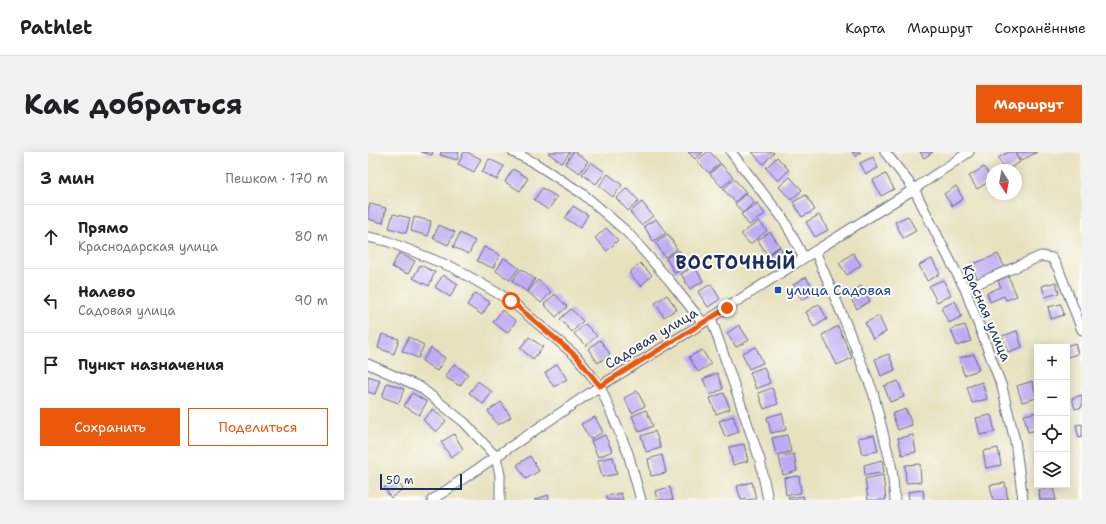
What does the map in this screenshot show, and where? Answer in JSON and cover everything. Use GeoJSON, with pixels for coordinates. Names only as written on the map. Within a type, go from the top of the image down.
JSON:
{"type":"FeatureCollection","features":[{"type":"Feature","properties":{"kind":"street"},"geometry":{"type":"LineString","coordinates":[[512,152],[533,162],[583,194],[627,232],[707,321],[760,460],[768,500]]}},
{"type":"Feature","properties":{"kind":"street"},"geometry":{"type":"LineString","coordinates":[[731,152],[784,220],[804,258]]}},
{"type":"Feature","properties":{"kind":"street","name":"Красная улица"},"geometry":{"type":"LineString","coordinates":[[885,152],[914,189],[965,289],[1002,387],[1015,441],[1023,500]]}},
{"type":"Feature","properties":{"kind":"street","name":"Садовая улица"},"geometry":{"type":"LineString","coordinates":[[432,500],[600,386],[707,321],[914,189],[969,152]]}},
{"type":"Feature","properties":{"kind":"street"},"geometry":{"type":"LineString","coordinates":[[368,237],[387,241],[454,268],[511,301],[576,356],[600,386],[628,453],[641,500]]}},
{"type":"Feature","properties":{"kind":"street"},"geometry":{"type":"LineString","coordinates":[[815,251],[873,392],[892,469],[895,500]]}},
{"type":"Feature","properties":{"kind":"street"},"geometry":{"type":"LineString","coordinates":[[965,289],[1041,256],[1052,258],[1059,270],[1082,330]]}},
{"type":"Feature","properties":{"kind":"street"},"geometry":{"type":"LineString","coordinates":[[368,364],[420,387],[465,423],[496,457],[500,475],[500,500]]}},
{"type":"Feature","properties":{"kind":"building"},"geometry":{"type":"Polygon","coordinates":[[[421,152],[433,152],[432,155],[421,152]]]}},
{"type":"Feature","properties":{"kind":"building"},"geometry":{"type":"Polygon","coordinates":[[[441,152],[459,152],[457,160],[440,155],[441,152]]]}},
{"type":"Feature","properties":{"kind":"building"},"geometry":{"type":"Polygon","coordinates":[[[464,152],[481,159],[474,172],[458,164],[464,152]]]}},
{"type":"Feature","properties":{"kind":"building"},"geometry":{"type":"Polygon","coordinates":[[[570,152],[562,163],[548,153],[570,152]]]}},
{"type":"Feature","properties":{"kind":"building"},"geometry":{"type":"Polygon","coordinates":[[[573,152],[588,161],[580,173],[565,164],[573,152]]]}},
{"type":"Feature","properties":{"kind":"building"},"geometry":{"type":"Polygon","coordinates":[[[688,152],[703,152],[695,159],[688,152]]]}},
{"type":"Feature","properties":{"kind":"building"},"geometry":{"type":"Polygon","coordinates":[[[707,152],[710,152],[720,163],[709,173],[697,161],[707,152]]]}},
{"type":"Feature","properties":{"kind":"building"},"geometry":{"type":"Polygon","coordinates":[[[752,152],[773,152],[774,153],[763,164],[752,152]]]}},
{"type":"Feature","properties":{"kind":"building"},"geometry":{"type":"Polygon","coordinates":[[[852,152],[861,152],[856,157],[852,152]]]}},
{"type":"Feature","properties":{"kind":"building"},"geometry":{"type":"Polygon","coordinates":[[[920,152],[933,152],[924,158],[920,152]]]}},
{"type":"Feature","properties":{"kind":"building"},"geometry":{"type":"Polygon","coordinates":[[[1009,152],[1014,152],[1020,162],[1017,164],[1002,164],[998,158],[1009,152]]]}},
{"type":"Feature","properties":{"kind":"building"},"geometry":{"type":"Polygon","coordinates":[[[1016,152],[1037,152],[1021,161],[1016,152]]]}},
{"type":"Feature","properties":{"kind":"building"},"geometry":{"type":"Polygon","coordinates":[[[777,157],[789,170],[778,181],[766,168],[777,157]]]}},
{"type":"Feature","properties":{"kind":"building"},"geometry":{"type":"Polygon","coordinates":[[[873,157],[878,168],[866,174],[860,163],[873,157]]]}},
{"type":"Feature","properties":{"kind":"building"},"geometry":{"type":"Polygon","coordinates":[[[489,159],[504,166],[497,180],[482,172],[489,159]]]}},
{"type":"Feature","properties":{"kind":"building"},"geometry":{"type":"Polygon","coordinates":[[[591,162],[605,172],[596,184],[582,174],[591,162]]]}},
{"type":"Feature","properties":{"kind":"building"},"geometry":{"type":"Polygon","coordinates":[[[721,164],[733,177],[722,187],[710,174],[721,164]]]}},
{"type":"Feature","properties":{"kind":"building"},"geometry":{"type":"Polygon","coordinates":[[[984,167],[986,170],[986,184],[977,189],[969,176],[984,167]]]}},
{"type":"Feature","properties":{"kind":"building"},"geometry":{"type":"Polygon","coordinates":[[[513,169],[528,178],[520,191],[505,182],[513,169]]]}},
{"type":"Feature","properties":{"kind":"building"},"geometry":{"type":"Polygon","coordinates":[[[608,174],[622,185],[613,197],[599,186],[608,174]]]}},
{"type":"Feature","properties":{"kind":"building"},"geometry":{"type":"Polygon","coordinates":[[[886,174],[894,189],[881,196],[873,180],[886,174]]]}},
{"type":"Feature","properties":{"kind":"building"},"geometry":{"type":"Polygon","coordinates":[[[790,177],[802,190],[791,200],[779,187],[790,177]]]}},
{"type":"Feature","properties":{"kind":"building"},"geometry":{"type":"Polygon","coordinates":[[[734,179],[746,192],[735,202],[723,189],[734,179]]]}},
{"type":"Feature","properties":{"kind":"building"},"geometry":{"type":"Polygon","coordinates":[[[956,186],[963,199],[952,206],[944,194],[956,186]]]}},
{"type":"Feature","properties":{"kind":"building"},"geometry":{"type":"Polygon","coordinates":[[[542,188],[557,197],[548,210],[534,200],[542,188]]]}},
{"type":"Feature","properties":{"kind":"building"},"geometry":{"type":"Polygon","coordinates":[[[627,188],[639,201],[628,211],[616,198],[627,188]]]}},
{"type":"Feature","properties":{"kind":"building"},"geometry":{"type":"Polygon","coordinates":[[[746,193],[754,202],[743,213],[735,204],[746,193]]]}},
{"type":"Feature","properties":{"kind":"building"},"geometry":{"type":"Polygon","coordinates":[[[806,195],[815,210],[802,217],[793,202],[806,195]]]}},
{"type":"Feature","properties":{"kind":"building"},"geometry":{"type":"Polygon","coordinates":[[[642,202],[653,216],[641,225],[630,212],[642,202]]]}},
{"type":"Feature","properties":{"kind":"building"},"geometry":{"type":"Polygon","coordinates":[[[757,203],[765,214],[749,225],[741,214],[757,203]]]}},
{"type":"Feature","properties":{"kind":"building"},"geometry":{"type":"Polygon","coordinates":[[[370,204],[386,208],[383,223],[368,219],[370,204]]]}},
{"type":"Feature","properties":{"kind":"building"},"geometry":{"type":"Polygon","coordinates":[[[573,206],[588,215],[580,228],[565,218],[573,206]]]}},
{"type":"Feature","properties":{"kind":"building"},"geometry":{"type":"Polygon","coordinates":[[[393,214],[410,218],[406,233],[389,228],[393,214]]]}},
{"type":"Feature","properties":{"kind":"building"},"geometry":{"type":"Polygon","coordinates":[[[819,215],[828,230],[815,237],[806,222],[819,215]]]}},
{"type":"Feature","properties":{"kind":"building"},"geometry":{"type":"Polygon","coordinates":[[[908,216],[916,231],[903,238],[895,222],[908,216]]]}},
{"type":"Feature","properties":{"kind":"building"},"geometry":{"type":"Polygon","coordinates":[[[414,217],[431,221],[428,236],[411,231],[414,217]]]}},
{"type":"Feature","properties":{"kind":"building"},"geometry":{"type":"Polygon","coordinates":[[[656,219],[666,233],[653,241],[644,226],[656,219]]]}},
{"type":"Feature","properties":{"kind":"building"},"geometry":{"type":"Polygon","coordinates":[[[759,221],[767,231],[750,244],[741,234],[759,221]]]}},
{"type":"Feature","properties":{"kind":"building"},"geometry":{"type":"Polygon","coordinates":[[[439,225],[455,232],[448,245],[433,238],[439,225]]]}},
{"type":"Feature","properties":{"kind":"building"},"geometry":{"type":"Polygon","coordinates":[[[606,228],[618,240],[607,251],[595,238],[606,228]]]}},
{"type":"Feature","properties":{"kind":"building"},"geometry":{"type":"Polygon","coordinates":[[[770,232],[780,246],[767,255],[758,240],[770,232]]]}},
{"type":"Feature","properties":{"kind":"building"},"geometry":{"type":"Polygon","coordinates":[[[460,233],[475,241],[469,254],[453,247],[460,233]]]}},
{"type":"Feature","properties":{"kind":"building"},"geometry":{"type":"Polygon","coordinates":[[[668,234],[677,249],[665,257],[655,242],[668,234]]]}},
{"type":"Feature","properties":{"kind":"building"},"geometry":{"type":"Polygon","coordinates":[[[484,247],[500,255],[493,268],[477,261],[484,247]]]}},
{"type":"Feature","properties":{"kind":"building"},"geometry":{"type":"Polygon","coordinates":[[[780,247],[789,262],[777,270],[768,255],[780,247]]]}},
{"type":"Feature","properties":{"kind":"building"},"geometry":{"type":"Polygon","coordinates":[[[679,250],[688,265],[675,273],[666,258],[679,250]]]}},
{"type":"Feature","properties":{"kind":"building"},"geometry":{"type":"Polygon","coordinates":[[[399,253],[415,261],[408,274],[392,267],[399,253]]]}},
{"type":"Feature","properties":{"kind":"building"},"geometry":{"type":"Polygon","coordinates":[[[853,253],[861,265],[847,275],[839,263],[853,253]]]}},
{"type":"Feature","properties":{"kind":"building"},"geometry":{"type":"Polygon","coordinates":[[[998,254],[1005,268],[978,280],[971,265],[998,254]]]}},
{"type":"Feature","properties":{"kind":"building"},"geometry":{"type":"Polygon","coordinates":[[[504,258],[519,268],[510,280],[496,271],[504,258]]]}},
{"type":"Feature","properties":{"kind":"building"},"geometry":{"type":"Polygon","coordinates":[[[932,259],[940,274],[927,281],[919,265],[932,259]]]}},
{"type":"Feature","properties":{"kind":"building"},"geometry":{"type":"Polygon","coordinates":[[[640,263],[652,275],[641,286],[629,273],[640,263]]]}},
{"type":"Feature","properties":{"kind":"building"},"geometry":{"type":"Polygon","coordinates":[[[420,265],[435,272],[429,286],[413,278],[420,265]]]}},
{"type":"Feature","properties":{"kind":"building"},"geometry":{"type":"Polygon","coordinates":[[[694,266],[703,281],[690,289],[681,274],[694,266]]]}},
{"type":"Feature","properties":{"kind":"building"},"geometry":{"type":"Polygon","coordinates":[[[521,269],[535,279],[527,292],[512,281],[521,269]]]}},
{"type":"Feature","properties":{"kind":"building"},"geometry":{"type":"Polygon","coordinates":[[[443,275],[458,284],[450,297],[435,287],[443,275]]]}},
{"type":"Feature","properties":{"kind":"building"},"geometry":{"type":"Polygon","coordinates":[[[1008,276],[1017,296],[1006,300],[1004,296],[990,302],[987,293],[1001,287],[998,281],[1008,276]]]}},
{"type":"Feature","properties":{"kind":"building"},"geometry":{"type":"Polygon","coordinates":[[[806,277],[815,292],[802,300],[793,285],[806,277]]]}},
{"type":"Feature","properties":{"kind":"building"},"geometry":{"type":"Polygon","coordinates":[[[538,280],[551,292],[541,303],[528,292],[538,280]]]}},
{"type":"Feature","properties":{"kind":"building"},"geometry":{"type":"Polygon","coordinates":[[[943,280],[951,295],[937,302],[929,286],[943,280]]]}},
{"type":"Feature","properties":{"kind":"building"},"geometry":{"type":"Polygon","coordinates":[[[1056,282],[1059,293],[1045,297],[1042,286],[1056,282]]]}},
{"type":"Feature","properties":{"kind":"building"},"geometry":{"type":"Polygon","coordinates":[[[711,284],[720,299],[708,307],[698,292],[711,284]]]}},
{"type":"Feature","properties":{"kind":"building"},"geometry":{"type":"Polygon","coordinates":[[[861,286],[870,301],[857,309],[848,294],[861,286]]]}},
{"type":"Feature","properties":{"kind":"building"},"geometry":{"type":"Polygon","coordinates":[[[475,293],[490,302],[482,315],[467,305],[475,293]]]}},
{"type":"Feature","properties":{"kind":"building"},"geometry":{"type":"Polygon","coordinates":[[[555,294],[567,307],[556,317],[544,304],[555,294]]]}},
{"type":"Feature","properties":{"kind":"building"},"geometry":{"type":"Polygon","coordinates":[[[667,295],[677,309],[664,317],[655,303],[667,295]]]}},
{"type":"Feature","properties":{"kind":"building"},"geometry":{"type":"Polygon","coordinates":[[[955,301],[962,316],[949,323],[941,308],[955,301]]]}},
{"type":"Feature","properties":{"kind":"building"},"geometry":{"type":"Polygon","coordinates":[[[819,304],[827,319],[814,327],[806,312],[819,304]]]}},
{"type":"Feature","properties":{"kind":"building"},"geometry":{"type":"Polygon","coordinates":[[[1061,304],[1064,315],[1051,319],[1048,307],[1061,304]]]}},
{"type":"Feature","properties":{"kind":"building"},"geometry":{"type":"Polygon","coordinates":[[[571,309],[583,321],[572,332],[560,319],[571,309]]]}},
{"type":"Feature","properties":{"kind":"building"},"geometry":{"type":"Polygon","coordinates":[[[502,310],[516,321],[507,333],[493,322],[502,310]]]}},
{"type":"Feature","properties":{"kind":"building"},"geometry":{"type":"Polygon","coordinates":[[[879,316],[886,332],[873,339],[865,323],[879,316]]]}},
{"type":"Feature","properties":{"kind":"building"},"geometry":{"type":"Polygon","coordinates":[[[585,324],[597,336],[586,346],[574,334],[585,324]]]}},
{"type":"Feature","properties":{"kind":"building"},"geometry":{"type":"Polygon","coordinates":[[[739,325],[749,340],[736,347],[727,333],[739,325]]]}},
{"type":"Feature","properties":{"kind":"building"},"geometry":{"type":"Polygon","coordinates":[[[965,325],[971,341],[957,346],[951,329],[965,325]]]}},
{"type":"Feature","properties":{"kind":"building"},"geometry":{"type":"Polygon","coordinates":[[[838,326],[852,358],[837,365],[822,335],[838,326]]]}},
{"type":"Feature","properties":{"kind":"building"},"geometry":{"type":"Polygon","coordinates":[[[1017,331],[1022,347],[1008,352],[1002,336],[1017,331]]]}},
{"type":"Feature","properties":{"kind":"building"},"geometry":{"type":"Polygon","coordinates":[[[382,334],[399,339],[394,354],[378,348],[382,334]]]}},
{"type":"Feature","properties":{"kind":"building"},"geometry":{"type":"Polygon","coordinates":[[[409,337],[424,345],[418,358],[402,351],[409,337]]]}},
{"type":"Feature","properties":{"kind":"building"},"geometry":{"type":"Polygon","coordinates":[[[529,337],[543,347],[533,359],[520,348],[529,337]]]}},
{"type":"Feature","properties":{"kind":"building"},"geometry":{"type":"Polygon","coordinates":[[[600,340],[610,354],[598,363],[588,349],[600,340]]]}},
{"type":"Feature","properties":{"kind":"building"},"geometry":{"type":"Polygon","coordinates":[[[1075,343],[1078,354],[1070,356],[1070,345],[1075,343]]]}},
{"type":"Feature","properties":{"kind":"building"},"geometry":{"type":"Polygon","coordinates":[[[756,347],[763,363],[749,369],[742,353],[756,347]]]}},
{"type":"Feature","properties":{"kind":"building"},"geometry":{"type":"Polygon","coordinates":[[[431,348],[445,358],[437,371],[422,361],[431,348]]]}},
{"type":"Feature","properties":{"kind":"building"},"geometry":{"type":"Polygon","coordinates":[[[702,350],[711,364],[698,372],[689,357],[702,350]]]}},
{"type":"Feature","properties":{"kind":"building"},"geometry":{"type":"Polygon","coordinates":[[[889,354],[895,370],[881,376],[875,359],[889,354]]]}},
{"type":"Feature","properties":{"kind":"building"},"geometry":{"type":"Polygon","coordinates":[[[974,354],[979,370],[964,375],[959,358],[974,354]]]}},
{"type":"Feature","properties":{"kind":"building"},"geometry":{"type":"Polygon","coordinates":[[[454,364],[468,374],[460,386],[445,377],[454,364]]]}},
{"type":"Feature","properties":{"kind":"building"},"geometry":{"type":"Polygon","coordinates":[[[557,364],[567,379],[554,387],[545,373],[557,364]]]}},
{"type":"Feature","properties":{"kind":"building"},"geometry":{"type":"Polygon","coordinates":[[[764,367],[770,383],[756,389],[750,372],[764,367]]]}},
{"type":"Feature","properties":{"kind":"building"},"geometry":{"type":"Polygon","coordinates":[[[717,373],[723,389],[710,395],[703,379],[717,373]]]}},
{"type":"Feature","properties":{"kind":"building"},"geometry":{"type":"Polygon","coordinates":[[[368,376],[380,380],[375,394],[368,392],[368,376]]]}},
{"type":"Feature","properties":{"kind":"building"},"geometry":{"type":"Polygon","coordinates":[[[478,381],[492,392],[483,404],[469,393],[478,381]]]}},
{"type":"Feature","properties":{"kind":"building"},"geometry":{"type":"Polygon","coordinates":[[[898,381],[904,397],[890,402],[884,386],[898,381]]]}},
{"type":"Feature","properties":{"kind":"building"},"geometry":{"type":"Polygon","coordinates":[[[1032,381],[1034,388],[1034,399],[1022,402],[1017,386],[1032,381]]]}},
{"type":"Feature","properties":{"kind":"building"},"geometry":{"type":"Polygon","coordinates":[[[982,382],[987,399],[972,403],[967,387],[982,382]]]}},
{"type":"Feature","properties":{"kind":"building"},"geometry":{"type":"Polygon","coordinates":[[[387,383],[404,389],[399,403],[382,397],[387,383]]]}},
{"type":"Feature","properties":{"kind":"building"},"geometry":{"type":"Polygon","coordinates":[[[772,388],[778,404],[764,409],[758,393],[772,388]]]}},
{"type":"Feature","properties":{"kind":"building"},"geometry":{"type":"Polygon","coordinates":[[[637,391],[645,406],[632,413],[624,398],[637,391]]]}},
{"type":"Feature","properties":{"kind":"building"},"geometry":{"type":"Polygon","coordinates":[[[412,393],[427,402],[419,415],[404,406],[412,393]]]}},
{"type":"Feature","properties":{"kind":"building"},"geometry":{"type":"Polygon","coordinates":[[[724,393],[730,409],[716,414],[710,398],[724,393]]]}},
{"type":"Feature","properties":{"kind":"building"},"geometry":{"type":"Polygon","coordinates":[[[1082,395],[1082,407],[1075,409],[1072,398],[1082,395]]]}},
{"type":"Feature","properties":{"kind":"building"},"geometry":{"type":"Polygon","coordinates":[[[501,402],[511,417],[498,425],[488,411],[501,402]]]}},
{"type":"Feature","properties":{"kind":"building"},"geometry":{"type":"Polygon","coordinates":[[[433,409],[446,421],[436,432],[423,420],[433,409]]]}},
{"type":"Feature","properties":{"kind":"building"},"geometry":{"type":"Polygon","coordinates":[[[906,409],[912,425],[898,430],[892,414],[906,409]]]}},
{"type":"Feature","properties":{"kind":"building"},"geometry":{"type":"Polygon","coordinates":[[[646,410],[653,426],[639,432],[632,416],[646,410]]]}},
{"type":"Feature","properties":{"kind":"building"},"geometry":{"type":"Polygon","coordinates":[[[782,413],[786,430],[771,433],[767,417],[782,413]]]}},
{"type":"Feature","properties":{"kind":"building"},"geometry":{"type":"Polygon","coordinates":[[[1034,413],[1034,431],[1028,432],[1024,415],[1034,413]]]}},
{"type":"Feature","properties":{"kind":"building"},"geometry":{"type":"Polygon","coordinates":[[[991,415],[995,432],[980,435],[976,418],[991,415]]]}},
{"type":"Feature","properties":{"kind":"building"},"geometry":{"type":"Polygon","coordinates":[[[733,416],[739,432],[725,437],[719,421],[733,416]]]}},
{"type":"Feature","properties":{"kind":"building"},"geometry":{"type":"Polygon","coordinates":[[[595,417],[603,432],[590,439],[581,424],[595,417]]]}},
{"type":"Feature","properties":{"kind":"building"},"geometry":{"type":"Polygon","coordinates":[[[1082,424],[1082,437],[1079,438],[1076,425],[1082,424]]]}},
{"type":"Feature","properties":{"kind":"building"},"geometry":{"type":"Polygon","coordinates":[[[655,431],[661,448],[646,452],[641,436],[655,431]]]}},
{"type":"Feature","properties":{"kind":"building"},"geometry":{"type":"Polygon","coordinates":[[[454,434],[463,449],[451,457],[441,442],[454,434]]]}},
{"type":"Feature","properties":{"kind":"building"},"geometry":{"type":"Polygon","coordinates":[[[605,435],[612,451],[598,457],[591,441],[605,435]]]}},
{"type":"Feature","properties":{"kind":"building"},"geometry":{"type":"Polygon","coordinates":[[[787,435],[791,452],[776,455],[772,438],[787,435]]]}},
{"type":"Feature","properties":{"kind":"building"},"geometry":{"type":"Polygon","coordinates":[[[874,435],[878,451],[862,454],[858,438],[874,435]]]}},
{"type":"Feature","properties":{"kind":"building"},"geometry":{"type":"Polygon","coordinates":[[[913,435],[916,452],[902,455],[898,438],[913,435]]]}},
{"type":"Feature","properties":{"kind":"building"},"geometry":{"type":"Polygon","coordinates":[[[744,444],[748,461],[733,465],[729,447],[744,444]]]}},
{"type":"Feature","properties":{"kind":"building"},"geometry":{"type":"Polygon","coordinates":[[[998,448],[1001,465],[986,468],[983,451],[998,448]]]}},
{"type":"Feature","properties":{"kind":"building"},"geometry":{"type":"Polygon","coordinates":[[[794,454],[797,471],[783,475],[779,457],[794,454]]]}},
{"type":"Feature","properties":{"kind":"building"},"geometry":{"type":"Polygon","coordinates":[[[1032,454],[1034,454],[1034,465],[1032,454]]]}},
{"type":"Feature","properties":{"kind":"building"},"geometry":{"type":"Polygon","coordinates":[[[662,455],[666,473],[651,476],[648,459],[662,455]]]}},
{"type":"Feature","properties":{"kind":"building"},"geometry":{"type":"Polygon","coordinates":[[[530,456],[539,471],[526,479],[517,465],[530,456]]]}},
{"type":"Feature","properties":{"kind":"building"},"geometry":{"type":"Polygon","coordinates":[[[613,457],[617,474],[602,477],[598,460],[613,457]]]}},
{"type":"Feature","properties":{"kind":"building"},"geometry":{"type":"Polygon","coordinates":[[[882,460],[884,472],[865,476],[864,465],[882,460]]]}},
{"type":"Feature","properties":{"kind":"building"},"geometry":{"type":"Polygon","coordinates":[[[920,464],[921,482],[906,483],[905,465],[920,464]]]}},
{"type":"Feature","properties":{"kind":"building"},"geometry":{"type":"Polygon","coordinates":[[[883,475],[886,500],[868,500],[865,479],[883,475]]]}},
{"type":"Feature","properties":{"kind":"building"},"geometry":{"type":"Polygon","coordinates":[[[799,476],[801,493],[786,495],[784,478],[799,476]]]}},
{"type":"Feature","properties":{"kind":"building"},"geometry":{"type":"Polygon","coordinates":[[[396,480],[403,489],[391,498],[384,488],[396,480]]]}},
{"type":"Feature","properties":{"kind":"building"},"geometry":{"type":"Polygon","coordinates":[[[752,482],[756,499],[741,500],[737,486],[752,482]]]}},
{"type":"Feature","properties":{"kind":"building"},"geometry":{"type":"Polygon","coordinates":[[[1005,483],[1008,500],[993,500],[990,485],[1005,483]]]}},
{"type":"Feature","properties":{"kind":"building"},"geometry":{"type":"Polygon","coordinates":[[[670,487],[673,500],[657,500],[655,491],[670,487]]]}},
{"type":"Feature","properties":{"kind":"building"},"geometry":{"type":"Polygon","coordinates":[[[1053,488],[1056,500],[1040,500],[1039,490],[1053,488]]]}},
{"type":"Feature","properties":{"kind":"building"},"geometry":{"type":"Polygon","coordinates":[[[923,490],[924,500],[909,500],[908,492],[923,490]]]}},
{"type":"Feature","properties":{"kind":"building"},"geometry":{"type":"Polygon","coordinates":[[[621,493],[623,500],[607,500],[606,496],[621,493]]]}},
{"type":"Feature","properties":{"kind":"building"},"geometry":{"type":"Polygon","coordinates":[[[548,495],[549,500],[534,500],[548,495]]]}},
{"type":"Feature","properties":{"kind":"building"},"geometry":{"type":"Polygon","coordinates":[[[803,496],[804,500],[789,500],[788,498],[803,496]]]}},
{"type":"Feature","properties":{"kind":"place","name":"улица Садовая"},"geometry":{"type":"Point","coordinates":[778,290]}},
{"type":"Feature","properties":{"kind":"district","name":"ВОСТОЧНЫЙ"},"geometry":{"type":"Point","coordinates":[736,263]}},
{"type":"Feature","properties":{"kind":"route"},"geometry":{"type":"LineString","coordinates":[[511,301],[576,356],[600,386],[727,308]]}}]}
